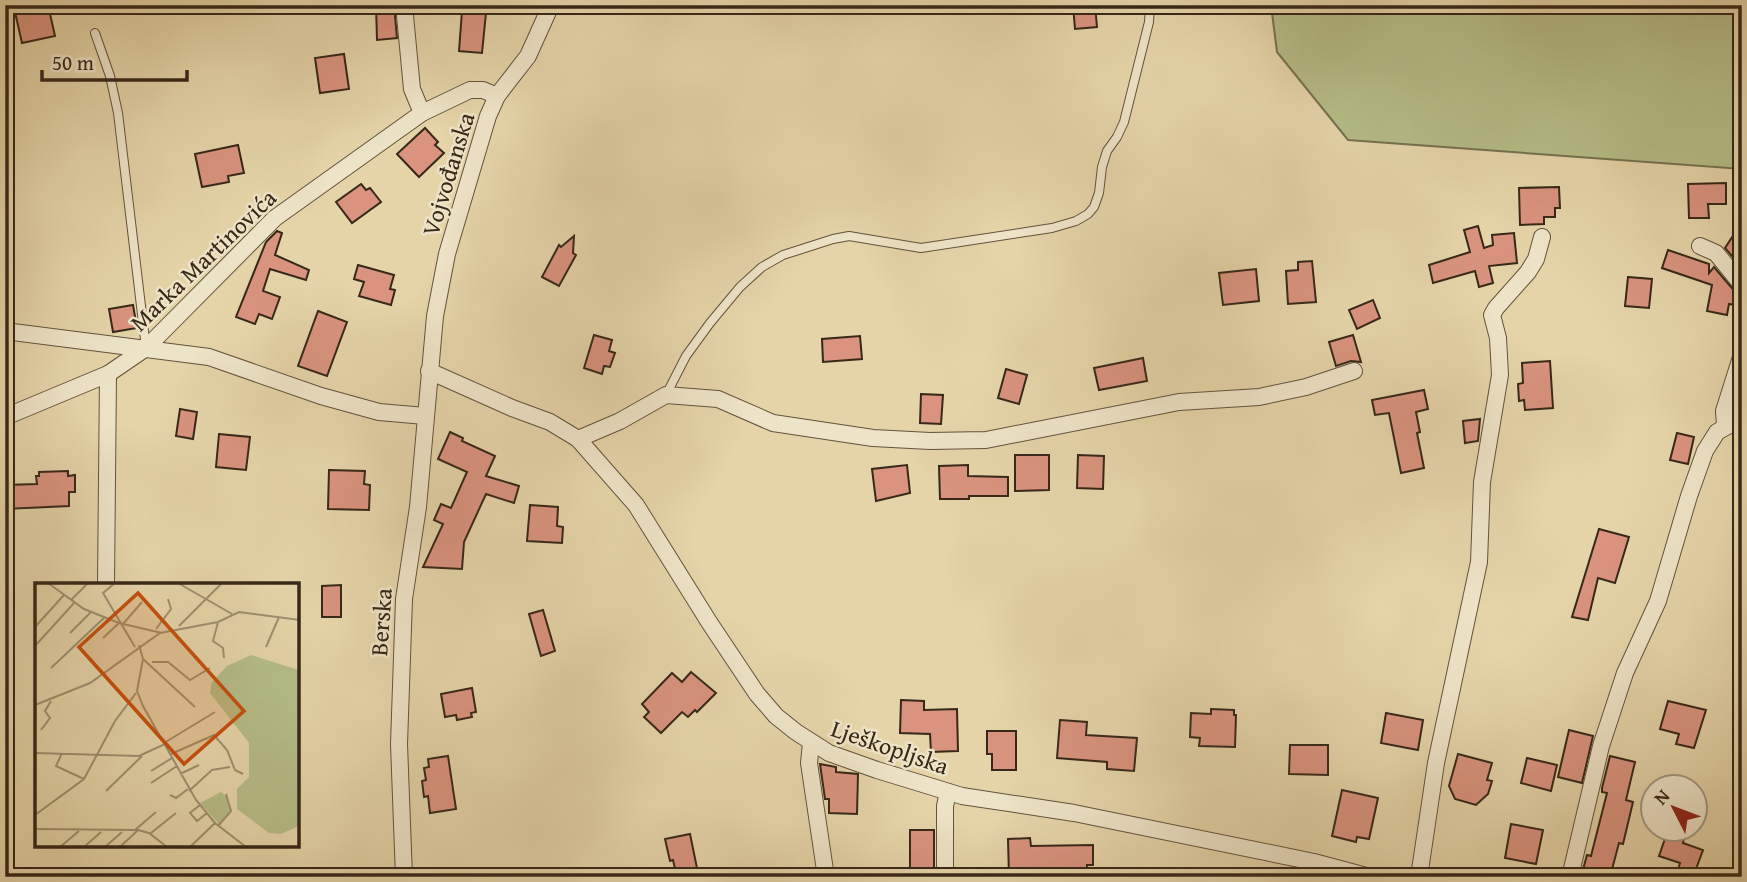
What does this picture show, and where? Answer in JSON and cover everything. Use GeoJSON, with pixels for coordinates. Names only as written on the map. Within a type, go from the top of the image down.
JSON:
{"type":"FeatureCollection","features":[{"type":"Feature","properties":{"kind":"street"},"geometry":{"type":"LineString","coordinates":[[404,5],[412,89],[422,113]]}},
{"type":"Feature","properties":{"kind":"street","name":"Vojvođanska"},"geometry":{"type":"LineString","coordinates":[[429,371],[435,316],[447,254],[488,116],[497,96],[528,56],[551,5]]}},
{"type":"Feature","properties":{"kind":"street","name":"Marka Martinovića"},"geometry":{"type":"LineString","coordinates":[[5,417],[108,374],[146,348],[275,218],[422,113],[470,90],[483,90],[497,96]]}},
{"type":"Feature","properties":{"kind":"street"},"geometry":{"type":"LineString","coordinates":[[1419,877],[1436,763],[1479,562],[1482,482],[1500,375],[1498,338],[1492,315],[1528,272],[1536,259],[1542,237]]}},
{"type":"Feature","properties":{"kind":"street"},"geometry":{"type":"LineString","coordinates":[[1700,246],[1716,253],[1742,285]]}},
{"type":"Feature","properties":{"kind":"street"},"geometry":{"type":"LineString","coordinates":[[5,331],[208,357],[321,396],[379,412],[425,416]]}},
{"type":"Feature","properties":{"kind":"street"},"geometry":{"type":"LineString","coordinates":[[1725,426],[1724,411],[1742,354]]}},
{"type":"Feature","properties":{"kind":"street","name":"Berska"},"geometry":{"type":"LineString","coordinates":[[404,877],[399,744],[404,599],[418,507],[429,371]]}},
{"type":"Feature","properties":{"kind":"street","name":"Lješkopljska"},"geometry":{"type":"LineString","coordinates":[[429,371],[550,422],[578,439],[636,505],[757,694],[776,716],[811,743],[849,761],[981,800],[1074,813],[1314,862],[1370,877]]}},
{"type":"Feature","properties":{"kind":"street"},"geometry":{"type":"LineString","coordinates":[[578,439],[620,421],[666,395],[718,399],[773,423],[873,438],[986,440],[1179,402],[1259,397],[1306,387],[1354,371]]}},
{"type":"Feature","properties":{"kind":"street"},"geometry":{"type":"LineString","coordinates":[[106,583],[108,374]]}},
{"type":"Feature","properties":{"kind":"street"},"geometry":{"type":"LineString","coordinates":[[1570,877],[1601,746],[1625,673],[1658,601],[1705,451],[1717,432],[1725,426],[1742,423]]}},
{"type":"Feature","properties":{"kind":"street"},"geometry":{"type":"LineString","coordinates":[[811,743],[809,763],[826,877]]}},
{"type":"Feature","properties":{"kind":"street"},"geometry":{"type":"LineString","coordinates":[[945,877],[945,806],[948,792]]}},
{"type":"Feature","properties":{"kind":"lane"},"geometry":{"type":"LineString","coordinates":[[666,395],[686,356],[740,286],[762,267],[783,255],[849,236],[921,248],[1052,228],[1076,221],[1088,214],[1094,207],[1099,192],[1107,151],[1124,122],[1149,22],[1150,5]]}},
{"type":"Feature","properties":{"kind":"lane"},"geometry":{"type":"LineString","coordinates":[[95,33],[110,76],[118,113],[146,348]]}},
{"type":"Feature","properties":{"kind":"green space"},"geometry":{"type":"Polygon","coordinates":[[[1271,5],[1742,5],[1742,169],[1348,140],[1277,52],[1271,5]]]}},
{"type":"Feature","properties":{"kind":"building"},"geometry":{"type":"Polygon","coordinates":[[[48,5],[55,36],[22,43],[15,12],[48,5]]]}},
{"type":"Feature","properties":{"kind":"building"},"geometry":{"type":"Polygon","coordinates":[[[376,5],[394,5],[397,38],[377,40],[376,5]]]}},
{"type":"Feature","properties":{"kind":"building"},"geometry":{"type":"Polygon","coordinates":[[[1073,5],[1095,5],[1097,27],[1075,29],[1073,5]]]}},
{"type":"Feature","properties":{"kind":"building"},"geometry":{"type":"Polygon","coordinates":[[[462,11],[486,13],[482,53],[459,51],[462,11]]]}},
{"type":"Feature","properties":{"kind":"building"},"geometry":{"type":"Polygon","coordinates":[[[344,54],[349,89],[320,93],[315,58],[344,54]]]}},
{"type":"Feature","properties":{"kind":"building"},"geometry":{"type":"Polygon","coordinates":[[[425,128],[438,142],[435,145],[444,153],[419,177],[397,154],[425,128]]]}},
{"type":"Feature","properties":{"kind":"building"},"geometry":{"type":"Polygon","coordinates":[[[238,145],[244,173],[228,176],[229,182],[202,187],[195,154],[238,145]]]}},
{"type":"Feature","properties":{"kind":"building"},"geometry":{"type":"Polygon","coordinates":[[[1726,183],[1726,204],[1708,204],[1709,218],[1689,218],[1688,184],[1726,183]]]}},
{"type":"Feature","properties":{"kind":"building"},"geometry":{"type":"Polygon","coordinates":[[[361,184],[366,190],[370,188],[381,202],[352,223],[336,202],[361,184]]]}},
{"type":"Feature","properties":{"kind":"building"},"geometry":{"type":"Polygon","coordinates":[[[1559,187],[1560,208],[1555,208],[1555,217],[1544,217],[1544,224],[1520,225],[1519,188],[1559,187]]]}},
{"type":"Feature","properties":{"kind":"building"},"geometry":{"type":"Polygon","coordinates":[[[1742,222],[1742,257],[1738,263],[1725,248],[1742,222]]]}},
{"type":"Feature","properties":{"kind":"building"},"geometry":{"type":"Polygon","coordinates":[[[1478,226],[1484,248],[1493,245],[1492,235],[1514,233],[1517,263],[1489,266],[1493,283],[1479,287],[1475,271],[1433,283],[1429,265],[1470,252],[1464,230],[1478,226]]]}},
{"type":"Feature","properties":{"kind":"building"},"geometry":{"type":"Polygon","coordinates":[[[277,231],[282,233],[275,255],[309,270],[306,280],[270,269],[263,291],[280,297],[272,319],[259,314],[255,324],[236,317],[266,242],[277,231]]]}},
{"type":"Feature","properties":{"kind":"building"},"geometry":{"type":"Polygon","coordinates":[[[574,236],[573,253],[576,255],[559,286],[542,277],[559,245],[561,247],[574,236]]]}},
{"type":"Feature","properties":{"kind":"building"},"geometry":{"type":"Polygon","coordinates":[[[1668,250],[1709,264],[1709,273],[1714,267],[1737,294],[1735,305],[1729,304],[1727,315],[1707,311],[1712,285],[1662,268],[1668,250]]]}},
{"type":"Feature","properties":{"kind":"building"},"geometry":{"type":"Polygon","coordinates":[[[1312,261],[1316,302],[1288,304],[1286,271],[1298,270],[1298,262],[1312,261]]]}},
{"type":"Feature","properties":{"kind":"building"},"geometry":{"type":"Polygon","coordinates":[[[358,265],[394,275],[390,289],[395,290],[391,305],[359,296],[364,282],[354,279],[358,265]]]}},
{"type":"Feature","properties":{"kind":"building"},"geometry":{"type":"Polygon","coordinates":[[[1256,269],[1259,301],[1223,305],[1219,273],[1256,269]]]}},
{"type":"Feature","properties":{"kind":"building"},"geometry":{"type":"Polygon","coordinates":[[[1628,277],[1652,279],[1649,308],[1625,306],[1628,277]]]}},
{"type":"Feature","properties":{"kind":"building"},"geometry":{"type":"Polygon","coordinates":[[[1373,300],[1380,318],[1357,329],[1349,310],[1373,300]]]}},
{"type":"Feature","properties":{"kind":"building"},"geometry":{"type":"Polygon","coordinates":[[[133,305],[137,328],[113,332],[109,309],[133,305]]]}},
{"type":"Feature","properties":{"kind":"building"},"geometry":{"type":"Polygon","coordinates":[[[318,311],[347,322],[327,376],[298,366],[318,311]]]}},
{"type":"Feature","properties":{"kind":"building"},"geometry":{"type":"Polygon","coordinates":[[[594,335],[612,340],[609,351],[615,353],[610,367],[604,366],[602,374],[584,368],[594,335]]]}},
{"type":"Feature","properties":{"kind":"building"},"geometry":{"type":"Polygon","coordinates":[[[1353,335],[1361,362],[1351,361],[1336,366],[1329,342],[1353,335]]]}},
{"type":"Feature","properties":{"kind":"building"},"geometry":{"type":"Polygon","coordinates":[[[860,336],[862,359],[823,362],[822,339],[860,336]]]}},
{"type":"Feature","properties":{"kind":"building"},"geometry":{"type":"Polygon","coordinates":[[[1143,358],[1147,381],[1099,390],[1094,368],[1143,358]]]}},
{"type":"Feature","properties":{"kind":"building"},"geometry":{"type":"Polygon","coordinates":[[[1550,361],[1553,408],[1525,410],[1524,400],[1519,401],[1518,384],[1523,383],[1522,363],[1550,361]]]}},
{"type":"Feature","properties":{"kind":"building"},"geometry":{"type":"Polygon","coordinates":[[[1006,369],[1027,375],[1019,404],[998,398],[1006,369]]]}},
{"type":"Feature","properties":{"kind":"building"},"geometry":{"type":"Polygon","coordinates":[[[1424,390],[1428,409],[1416,412],[1424,468],[1401,473],[1389,413],[1375,415],[1372,400],[1424,390]]]}},
{"type":"Feature","properties":{"kind":"building"},"geometry":{"type":"Polygon","coordinates":[[[921,394],[943,395],[941,424],[920,423],[921,394]]]}},
{"type":"Feature","properties":{"kind":"building"},"geometry":{"type":"Polygon","coordinates":[[[180,409],[197,412],[193,439],[176,436],[180,409]]]}},
{"type":"Feature","properties":{"kind":"building"},"geometry":{"type":"Polygon","coordinates":[[[1480,419],[1478,441],[1465,443],[1463,421],[1480,419]]]}},
{"type":"Feature","properties":{"kind":"building"},"geometry":{"type":"Polygon","coordinates":[[[450,432],[463,438],[462,441],[495,456],[486,476],[519,486],[514,503],[486,494],[464,542],[462,569],[423,567],[443,524],[434,520],[441,504],[451,508],[467,472],[438,459],[450,432]]]}},
{"type":"Feature","properties":{"kind":"building"},"geometry":{"type":"Polygon","coordinates":[[[1677,433],[1694,437],[1688,464],[1670,460],[1677,433]]]}},
{"type":"Feature","properties":{"kind":"building"},"geometry":{"type":"Polygon","coordinates":[[[219,434],[250,437],[246,470],[216,467],[219,434]]]}},
{"type":"Feature","properties":{"kind":"building"},"geometry":{"type":"Polygon","coordinates":[[[1015,455],[1049,455],[1049,490],[1015,491],[1015,455]]]}},
{"type":"Feature","properties":{"kind":"building"},"geometry":{"type":"Polygon","coordinates":[[[1078,455],[1104,456],[1103,489],[1077,488],[1078,455]]]}},
{"type":"Feature","properties":{"kind":"building"},"geometry":{"type":"Polygon","coordinates":[[[907,465],[910,493],[876,501],[872,469],[907,465]]]}},
{"type":"Feature","properties":{"kind":"building"},"geometry":{"type":"Polygon","coordinates":[[[968,465],[968,476],[1008,477],[1008,496],[940,499],[939,466],[968,465]]]}},
{"type":"Feature","properties":{"kind":"building"},"geometry":{"type":"Polygon","coordinates":[[[329,470],[365,471],[364,484],[370,485],[369,510],[328,509],[329,470]]]}},
{"type":"Feature","properties":{"kind":"building"},"geometry":{"type":"Polygon","coordinates":[[[68,471],[68,476],[75,475],[75,492],[69,492],[69,506],[5,509],[5,485],[37,484],[36,476],[39,476],[39,472],[68,471]]]}},
{"type":"Feature","properties":{"kind":"building"},"geometry":{"type":"Polygon","coordinates":[[[530,505],[558,507],[557,526],[563,527],[562,543],[527,541],[530,505]]]}},
{"type":"Feature","properties":{"kind":"building"},"geometry":{"type":"Polygon","coordinates":[[[1599,529],[1629,537],[1615,583],[1598,578],[1588,620],[1572,617],[1599,529]]]}},
{"type":"Feature","properties":{"kind":"building"},"geometry":{"type":"Polygon","coordinates":[[[341,585],[341,617],[322,617],[322,586],[341,585]]]}},
{"type":"Feature","properties":{"kind":"building"},"geometry":{"type":"Polygon","coordinates":[[[543,610],[555,651],[541,656],[529,614],[543,610]]]}},
{"type":"Feature","properties":{"kind":"building"},"geometry":{"type":"Polygon","coordinates":[[[691,672],[716,693],[697,712],[695,710],[688,717],[682,712],[661,733],[644,717],[649,712],[642,704],[672,673],[682,682],[691,672]]]}},
{"type":"Feature","properties":{"kind":"building"},"geometry":{"type":"Polygon","coordinates":[[[472,688],[476,712],[471,713],[472,717],[457,720],[456,715],[445,717],[441,694],[472,688]]]}},
{"type":"Feature","properties":{"kind":"building"},"geometry":{"type":"Polygon","coordinates":[[[901,700],[924,701],[924,710],[957,709],[958,751],[931,752],[930,734],[900,733],[901,700]]]}},
{"type":"Feature","properties":{"kind":"building"},"geometry":{"type":"Polygon","coordinates":[[[1668,701],[1706,710],[1694,748],[1676,744],[1679,734],[1660,729],[1668,701]]]}},
{"type":"Feature","properties":{"kind":"building"},"geometry":{"type":"Polygon","coordinates":[[[1211,709],[1234,710],[1235,747],[1199,746],[1200,738],[1190,737],[1191,713],[1211,714],[1211,709]]]}},
{"type":"Feature","properties":{"kind":"building"},"geometry":{"type":"Polygon","coordinates":[[[1386,713],[1423,720],[1418,750],[1381,743],[1386,713]]]}},
{"type":"Feature","properties":{"kind":"building"},"geometry":{"type":"Polygon","coordinates":[[[1060,720],[1087,722],[1086,735],[1137,738],[1134,771],[1107,769],[1107,762],[1057,758],[1060,720]]]}},
{"type":"Feature","properties":{"kind":"building"},"geometry":{"type":"Polygon","coordinates":[[[1569,730],[1593,736],[1582,783],[1558,777],[1569,730]]]}},
{"type":"Feature","properties":{"kind":"building"},"geometry":{"type":"Polygon","coordinates":[[[987,731],[1016,731],[1016,770],[992,770],[992,754],[987,754],[987,731]]]}},
{"type":"Feature","properties":{"kind":"building"},"geometry":{"type":"Polygon","coordinates":[[[1290,745],[1328,745],[1328,775],[1289,774],[1290,745]]]}},
{"type":"Feature","properties":{"kind":"building"},"geometry":{"type":"Polygon","coordinates":[[[1458,754],[1492,763],[1487,780],[1492,781],[1488,794],[1476,805],[1455,799],[1449,786],[1458,754]]]}},
{"type":"Feature","properties":{"kind":"building"},"geometry":{"type":"Polygon","coordinates":[[[448,756],[456,809],[430,813],[428,796],[424,797],[424,768],[429,767],[428,759],[448,756]]]}},
{"type":"Feature","properties":{"kind":"building"},"geometry":{"type":"Polygon","coordinates":[[[1610,756],[1635,762],[1626,800],[1633,802],[1623,844],[1619,843],[1610,877],[1581,877],[1587,855],[1591,856],[1607,793],[1602,792],[1602,788],[1610,756]]]}},
{"type":"Feature","properties":{"kind":"building"},"geometry":{"type":"Polygon","coordinates":[[[1527,758],[1557,765],[1551,791],[1521,783],[1527,758]]]}},
{"type":"Feature","properties":{"kind":"building"},"geometry":{"type":"Polygon","coordinates":[[[820,764],[836,767],[836,772],[858,774],[857,814],[829,813],[829,799],[825,799],[820,764]]]}},
{"type":"Feature","properties":{"kind":"building"},"geometry":{"type":"Polygon","coordinates":[[[1342,790],[1378,798],[1369,839],[1357,837],[1356,842],[1332,836],[1342,790]]]}},
{"type":"Feature","properties":{"kind":"building"},"geometry":{"type":"Polygon","coordinates":[[[1511,824],[1543,830],[1536,864],[1505,858],[1511,824]]]}},
{"type":"Feature","properties":{"kind":"building"},"geometry":{"type":"Polygon","coordinates":[[[910,830],[934,830],[934,868],[910,868],[910,830]]]}},
{"type":"Feature","properties":{"kind":"building"},"geometry":{"type":"Polygon","coordinates":[[[690,834],[698,873],[677,877],[665,839],[690,834]]]}},
{"type":"Feature","properties":{"kind":"building"},"geometry":{"type":"Polygon","coordinates":[[[1030,838],[1031,846],[1093,845],[1093,865],[1087,865],[1087,877],[1009,877],[1008,839],[1030,838]]]}},
{"type":"Feature","properties":{"kind":"building"},"geometry":{"type":"Polygon","coordinates":[[[1663,844],[1686,844],[1703,850],[1693,877],[1677,873],[1680,863],[1659,856],[1663,844]]]}}]}
